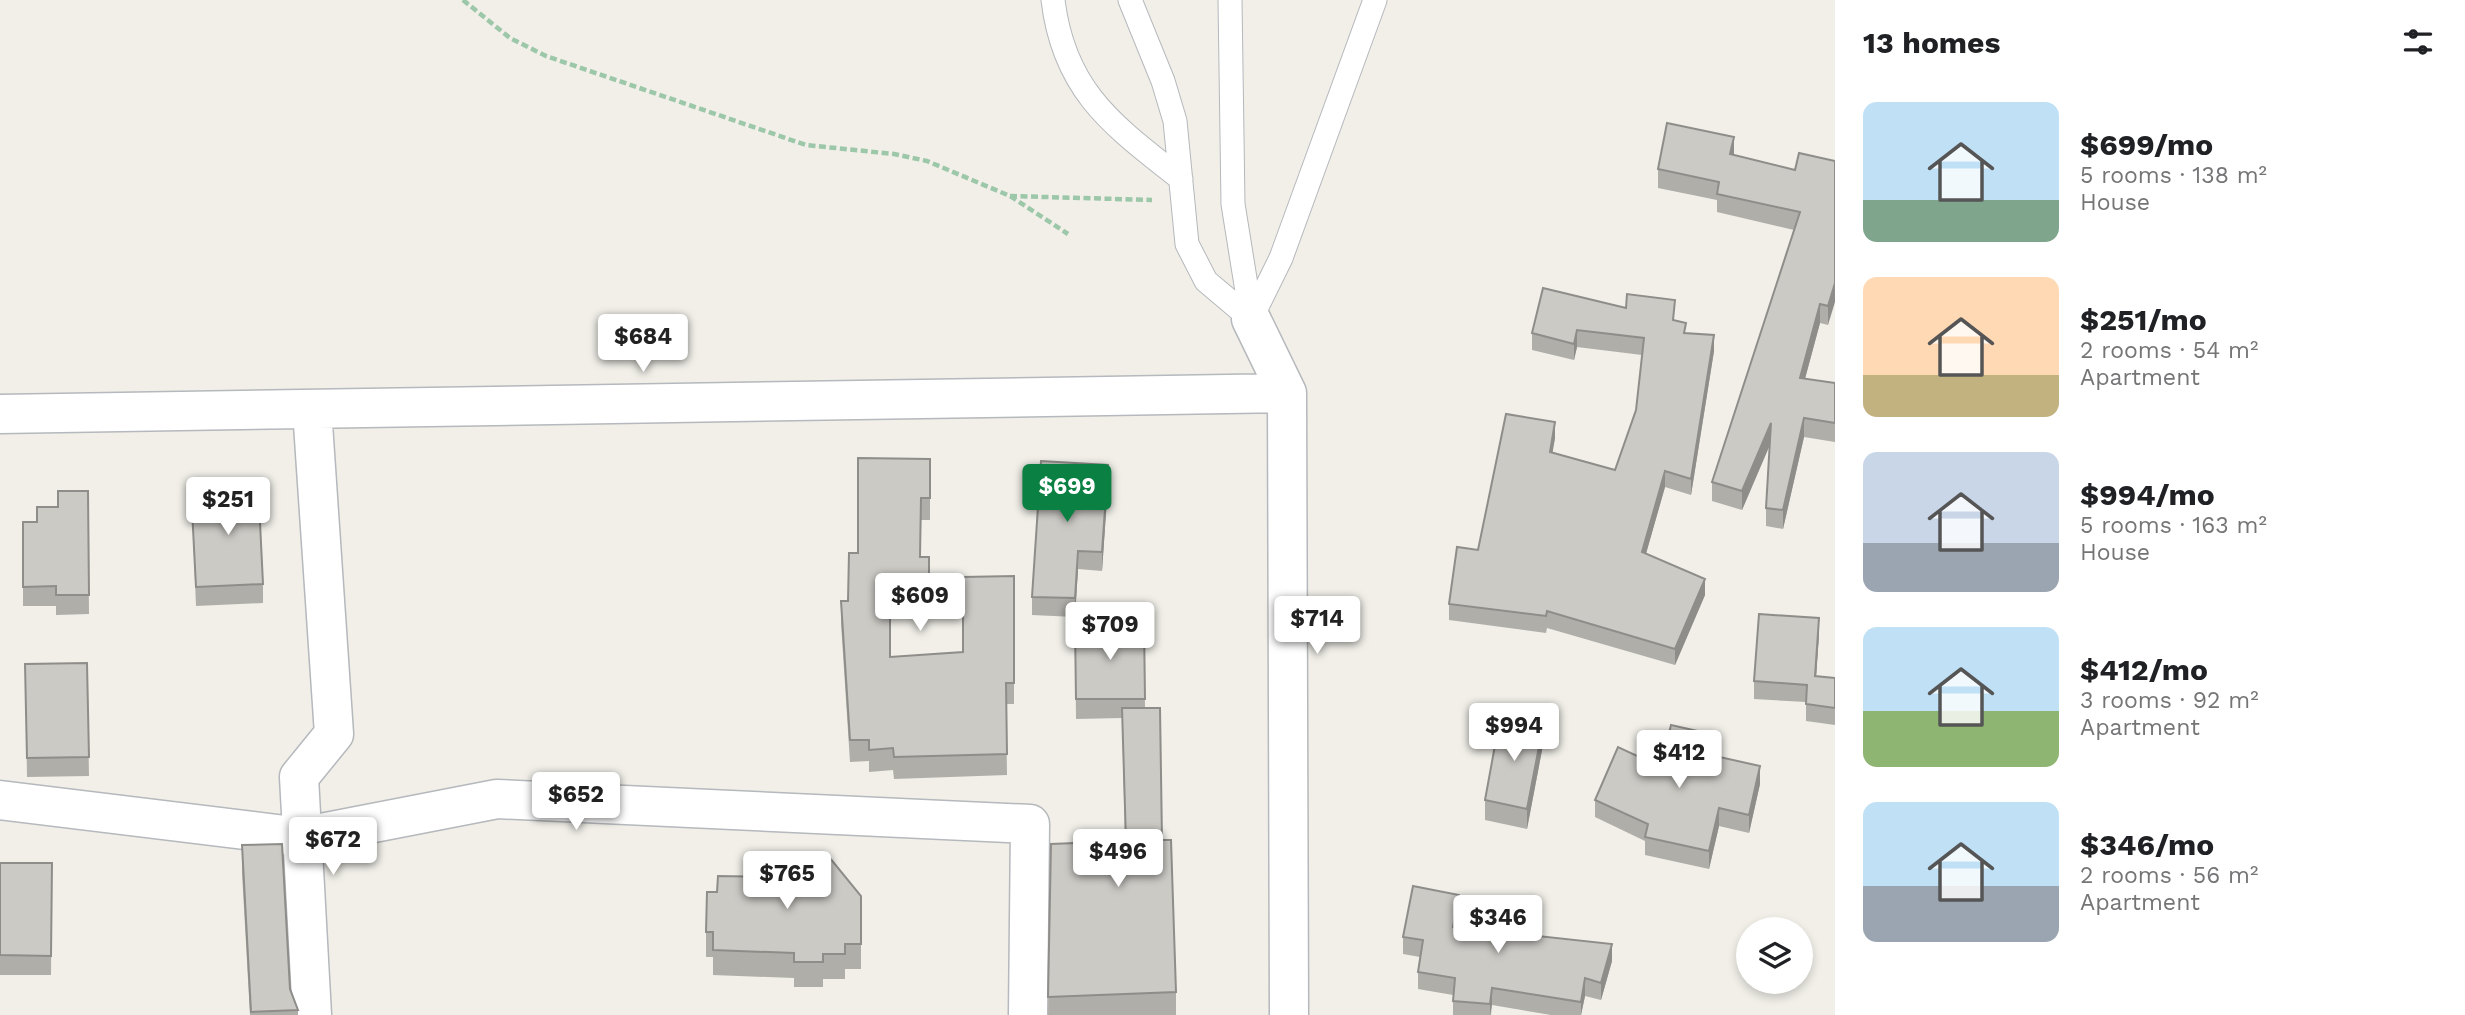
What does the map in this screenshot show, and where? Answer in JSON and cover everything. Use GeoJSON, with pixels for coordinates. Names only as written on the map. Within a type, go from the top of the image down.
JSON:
{"type":"FeatureCollection","features":[{"type":"Feature","properties":{"kind":"street"},"geometry":{"type":"LineString","coordinates":[[1251,319],[1287,393],[1289,1015]]}},
{"type":"Feature","properties":{"kind":"street"},"geometry":{"type":"LineString","coordinates":[[0,414],[1287,393]]}},
{"type":"Feature","properties":{"kind":"street"},"geometry":{"type":"LineString","coordinates":[[312,409],[334,734],[299,777],[312,1015]]}},
{"type":"Feature","properties":{"kind":"street"},"geometry":{"type":"LineString","coordinates":[[0,800],[301,837],[497,799],[1030,824],[1028,1015]]}},
{"type":"Feature","properties":{"kind":"lane"},"geometry":{"type":"LineString","coordinates":[[1053,0],[1063,43],[1081,89],[1107,120],[1182,190]]}},
{"type":"Feature","properties":{"kind":"lane"},"geometry":{"type":"LineString","coordinates":[[1130,0],[1163,81],[1175,121],[1187,244],[1196,267],[1206,281],[1251,319]]}},
{"type":"Feature","properties":{"kind":"lane"},"geometry":{"type":"LineString","coordinates":[[1230,0],[1233,204],[1251,319]]}},
{"type":"Feature","properties":{"kind":"lane"},"geometry":{"type":"LineString","coordinates":[[1251,319],[1281,258],[1375,0]]}},
{"type":"Feature","properties":{"kind":"path"},"geometry":{"type":"LineString","coordinates":[[463,0],[510,38],[546,56],[806,145],[894,154],[928,161],[1010,196],[1068,234]]}},
{"type":"Feature","properties":{"kind":"path"},"geometry":{"type":"LineString","coordinates":[[1010,196],[1182,190]]}},
{"type":"Feature","properties":{"kind":"building"},"geometry":{"type":"Polygon","coordinates":[[[1667,123],[1734,137],[1730,154],[1795,170],[1799,153],[1835,161],[1835,283],[1828,306],[1820,304],[1800,378],[1835,383],[1835,423],[1804,418],[1783,510],[1766,508],[1771,423],[1742,491],[1712,482],[1800,212],[1717,194],[1719,182],[1658,169],[1667,123]]]}},
{"type":"Feature","properties":{"kind":"building"},"geometry":{"type":"Polygon","coordinates":[[[1543,288],[1626,308],[1627,294],[1675,300],[1673,320],[1686,323],[1684,333],[1714,335],[1691,479],[1665,471],[1642,552],[1705,579],[1675,649],[1547,611],[1546,616],[1449,604],[1457,547],[1478,550],[1506,414],[1555,422],[1550,452],[1615,470],[1636,410],[1644,338],[1577,330],[1574,344],[1532,333],[1543,288]]]}},
{"type":"Feature","properties":{"kind":"building"},"geometry":{"type":"Polygon","coordinates":[[[858,458],[930,459],[930,498],[921,498],[920,557],[929,557],[929,589],[890,589],[890,657],[963,652],[963,577],[1014,576],[1014,683],[1006,683],[1007,754],[894,757],[893,748],[869,750],[869,740],[850,740],[841,601],[848,601],[849,553],[858,553],[858,458]]]}},
{"type":"Feature","properties":{"kind":"building"},"geometry":{"type":"Polygon","coordinates":[[[1041,461],[1108,465],[1102,552],[1078,551],[1075,598],[1032,597],[1041,461]]]}},
{"type":"Feature","properties":{"kind":"building"},"geometry":{"type":"Polygon","coordinates":[[[251,482],[252,502],[259,502],[263,584],[196,587],[192,509],[206,509],[205,484],[251,482]]]}},
{"type":"Feature","properties":{"kind":"building"},"geometry":{"type":"Polygon","coordinates":[[[58,491],[88,491],[89,595],[56,595],[56,586],[23,587],[23,522],[37,522],[37,507],[58,507],[58,491]]]}},
{"type":"Feature","properties":{"kind":"building"},"geometry":{"type":"Polygon","coordinates":[[[1759,614],[1819,618],[1815,676],[1835,678],[1835,708],[1806,704],[1807,685],[1754,681],[1759,614]]]}},
{"type":"Feature","properties":{"kind":"building"},"geometry":{"type":"Polygon","coordinates":[[[1144,624],[1145,699],[1076,699],[1075,626],[1144,624]]]}},
{"type":"Feature","properties":{"kind":"building"},"geometry":{"type":"Polygon","coordinates":[[[87,663],[89,757],[27,758],[25,664],[87,663]]]}},
{"type":"Feature","properties":{"kind":"building"},"geometry":{"type":"Polygon","coordinates":[[[1122,708],[1160,708],[1162,840],[1171,840],[1176,992],[1048,997],[1051,844],[1126,841],[1122,708]]]}},
{"type":"Feature","properties":{"kind":"building"},"geometry":{"type":"Polygon","coordinates":[[[1500,718],[1543,726],[1527,809],[1485,800],[1500,718]]]}},
{"type":"Feature","properties":{"kind":"building"},"geometry":{"type":"Polygon","coordinates":[[[1671,725],[1702,732],[1697,752],[1760,766],[1749,815],[1719,808],[1709,851],[1645,837],[1648,824],[1595,800],[1618,747],[1661,767],[1671,725]]]}},
{"type":"Feature","properties":{"kind":"building"},"geometry":{"type":"Polygon","coordinates":[[[282,844],[290,989],[298,1010],[251,1012],[242,845],[282,844]]]}},
{"type":"Feature","properties":{"kind":"building"},"geometry":{"type":"Polygon","coordinates":[[[784,852],[825,852],[861,896],[861,944],[845,944],[845,954],[823,954],[823,962],[794,962],[794,953],[713,950],[713,932],[706,932],[707,892],[717,892],[718,876],[784,877],[784,852]]]}},
{"type":"Feature","properties":{"kind":"building"},"geometry":{"type":"Polygon","coordinates":[[[0,863],[52,863],[51,956],[0,955],[0,863]]]}},
{"type":"Feature","properties":{"kind":"building"},"geometry":{"type":"Polygon","coordinates":[[[1413,886],[1459,895],[1453,927],[1612,944],[1601,983],[1585,978],[1581,1002],[1492,988],[1490,1004],[1453,1001],[1455,978],[1418,972],[1423,940],[1403,937],[1413,886]]]}}]}
